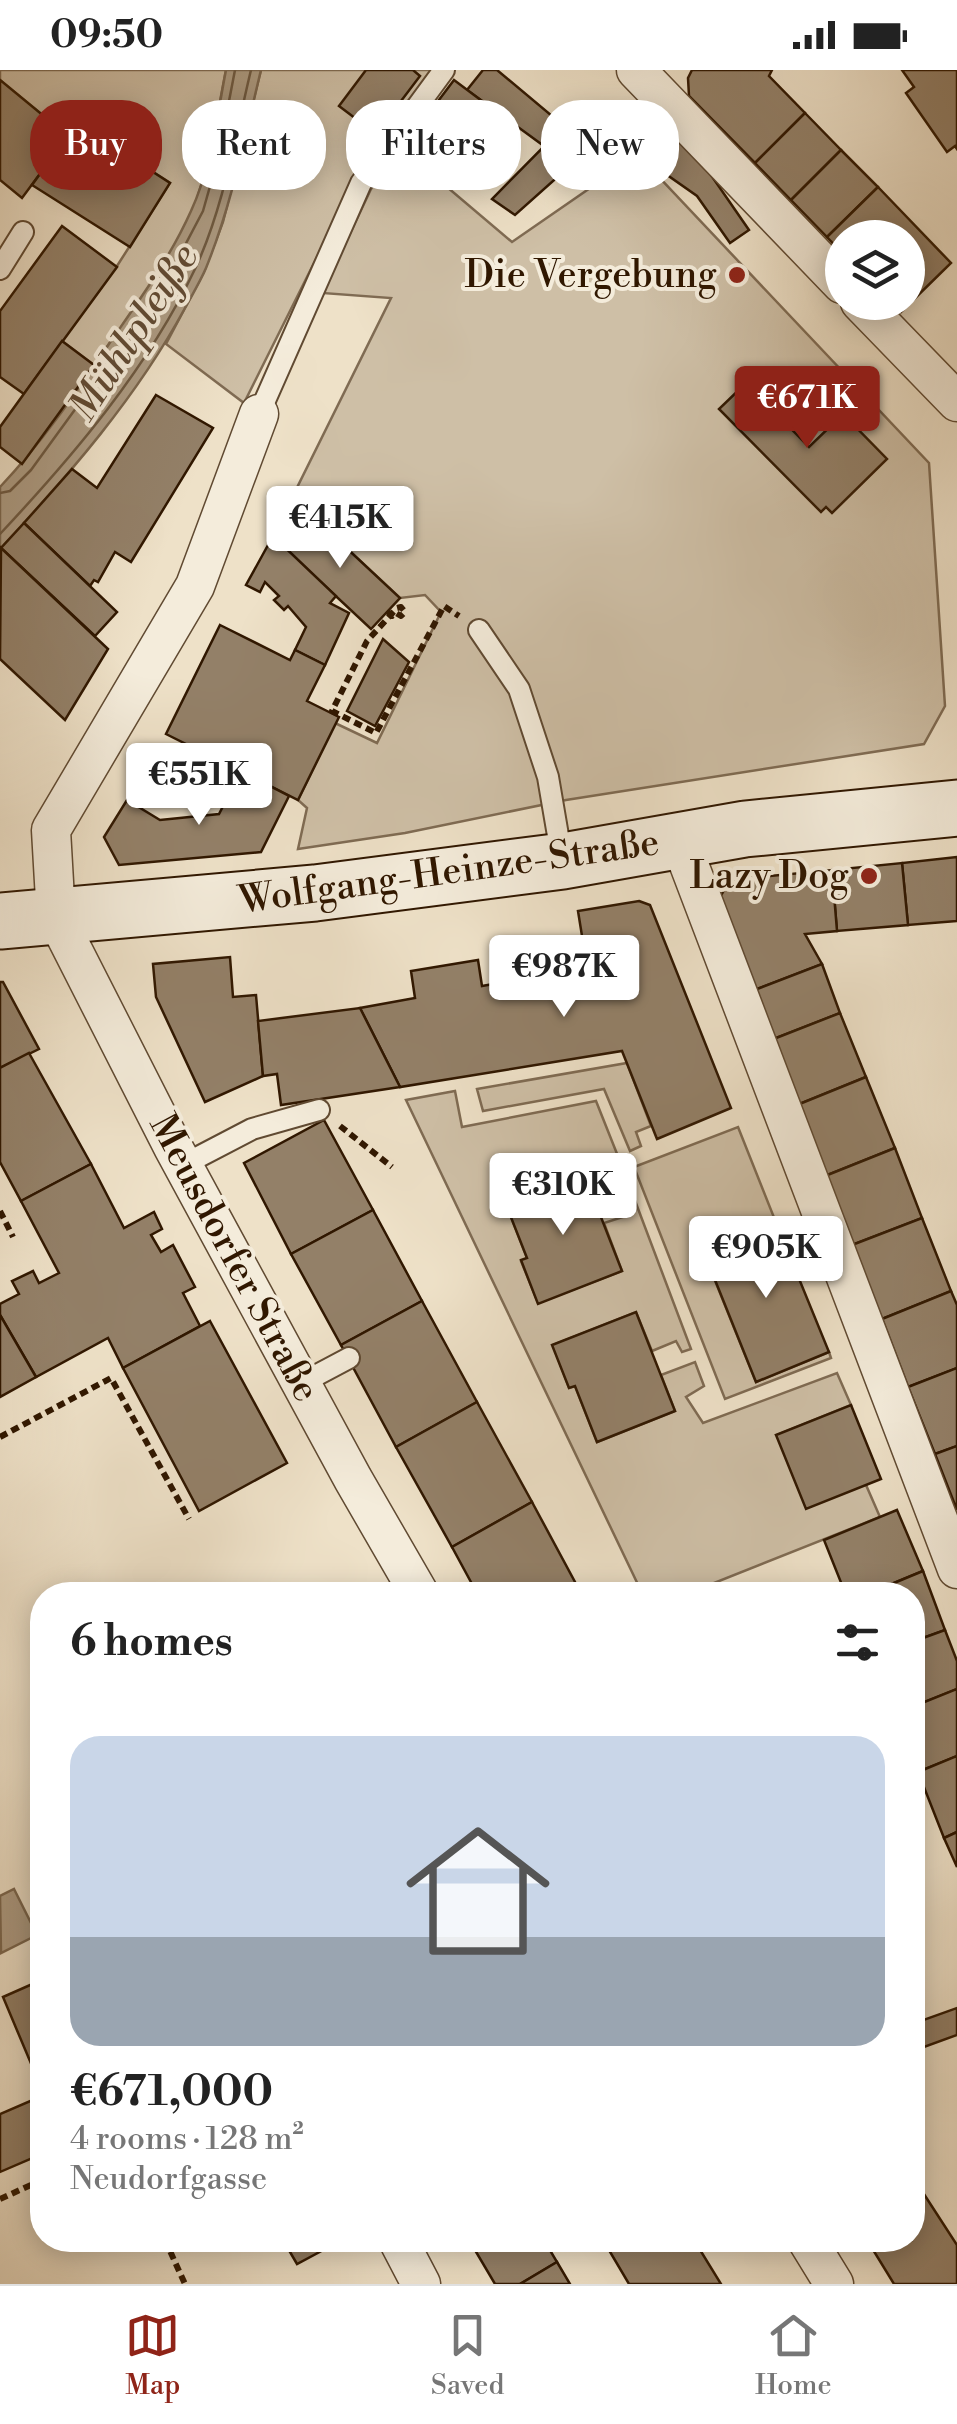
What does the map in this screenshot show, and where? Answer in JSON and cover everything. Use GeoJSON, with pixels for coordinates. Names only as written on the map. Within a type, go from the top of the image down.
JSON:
{"type":"FeatureCollection","features":[{"type":"Feature","properties":{"kind":"main road","name":"Wolfgang-Heinze-Straße"},"geometry":{"type":"LineString","coordinates":[[0,921],[316,893],[563,861],[778,825],[957,808]]}},
{"type":"Feature","properties":{"kind":"street"},"geometry":{"type":"LineString","coordinates":[[656,78],[825,265]]}},
{"type":"Feature","properties":{"kind":"street"},"geometry":{"type":"LineString","coordinates":[[877,320],[957,402]]}},
{"type":"Feature","properties":{"kind":"street"},"geometry":{"type":"LineString","coordinates":[[56,917],[51,830],[195,586],[259,414]]}},
{"type":"Feature","properties":{"kind":"street"},"geometry":{"type":"LineString","coordinates":[[680,841],[957,1569]]}},
{"type":"Feature","properties":{"kind":"street","name":"Meusdorfer Straße"},"geometry":{"type":"LineString","coordinates":[[56,917],[300,1384],[413,1582]]}},
{"type":"Feature","properties":{"kind":"street"},"geometry":{"type":"LineString","coordinates":[[404,2252],[421,2284]]}},
{"type":"Feature","properties":{"kind":"street"},"geometry":{"type":"LineString","coordinates":[[815,2252],[834,2284]]}},
{"type":"Feature","properties":{"kind":"lane"},"geometry":{"type":"LineString","coordinates":[[259,414],[361,183],[444,70]]}},
{"type":"Feature","properties":{"kind":"lane"},"geometry":{"type":"LineString","coordinates":[[0,268],[24,232]]}},
{"type":"Feature","properties":{"kind":"lane"},"geometry":{"type":"LineString","coordinates":[[479,630],[519,689],[548,777],[563,861]]}},
{"type":"Feature","properties":{"kind":"lane"},"geometry":{"type":"LineString","coordinates":[[183,1165],[252,1129],[319,1110]]}},
{"type":"Feature","properties":{"kind":"lane"},"geometry":{"type":"LineString","coordinates":[[300,1384],[349,1358]]}},
{"type":"Feature","properties":{"kind":"path"},"geometry":{"type":"LineString","coordinates":[[390,614],[366,641],[332,711],[376,733],[444,606],[479,630]]}},
{"type":"Feature","properties":{"kind":"path"},"geometry":{"type":"LineString","coordinates":[[319,1110],[392,1167]]}},
{"type":"Feature","properties":{"kind":"path"},"geometry":{"type":"LineString","coordinates":[[0,1211],[13,1236]]}},
{"type":"Feature","properties":{"kind":"path"},"geometry":{"type":"LineString","coordinates":[[0,1438],[110,1378],[189,1518]]}},
{"type":"Feature","properties":{"kind":"path"},"geometry":{"type":"LineString","coordinates":[[0,2199],[30,2185]]}},
{"type":"Feature","properties":{"kind":"path"},"geometry":{"type":"LineString","coordinates":[[171,2252],[185,2284]]}},
{"type":"Feature","properties":{"kind":"shaded area"},"geometry":{"type":"Polygon","coordinates":[[[0,70],[226,70],[220,100],[182,100],[182,190],[199,190],[194,207],[161,269],[94,365],[62,341],[117,266],[170,183],[162,178],[162,100],[30,100],[30,105],[0,80],[0,70]]]}},
{"type":"Feature","properties":{"kind":"shaded area"},"geometry":{"type":"Polygon","coordinates":[[[261,70],[435,70],[413,100],[346,100],[346,190],[350,190],[244,403],[166,344],[204,272],[231,190],[326,190],[326,100],[254,100],[261,70]]]}},
{"type":"Feature","properties":{"kind":"shaded area"},"geometry":{"type":"Polygon","coordinates":[[[371,190],[451,190],[512,242],[587,190],[671,190],[929,463],[945,706],[924,744],[566,800],[405,833],[298,849],[307,808],[298,800],[335,723],[377,743],[441,612],[425,595],[400,598],[309,513],[280,544],[273,536],[391,298],[322,293],[371,190]]]}},
{"type":"Feature","properties":{"kind":"shaded area"},"geometry":{"type":"Polygon","coordinates":[[[627,1063],[651,1126],[636,1132],[641,1146],[630,1151],[604,1089],[483,1111],[477,1089],[627,1063]]]}},
{"type":"Feature","properties":{"kind":"shaded area"},"geometry":{"type":"Polygon","coordinates":[[[455,1091],[462,1127],[596,1101],[631,1189],[595,1202],[583,1171],[505,1202],[527,1258],[521,1261],[538,1303],[622,1271],[604,1223],[626,1216],[622,1203],[634,1198],[691,1349],[682,1352],[676,1341],[652,1351],[636,1312],[553,1345],[569,1388],[575,1386],[597,1442],[675,1411],[661,1375],[695,1362],[704,1386],[686,1397],[703,1423],[837,1373],[851,1405],[777,1435],[866,1485],[880,1517],[717,1582],[637,1582],[406,1100],[455,1091]]]}},
{"type":"Feature","properties":{"kind":"shaded area"},"geometry":{"type":"Polygon","coordinates":[[[738,1127],[775,1220],[703,1251],[756,1382],[829,1352],[831,1358],[725,1399],[634,1167],[738,1127]]]}},
{"type":"Feature","properties":{"kind":"water"},"geometry":{"type":"Polygon","coordinates":[[[226,70],[261,70],[254,100],[220,100],[226,70]]]}},
{"type":"Feature","properties":{"kind":"water","name":"Mühlpleiße"},"geometry":{"type":"Polygon","coordinates":[[[199,190],[232,190],[204,273],[166,341],[124,404],[0,549],[0,487],[45,435],[154,278],[199,190]]]}},
{"type":"Feature","properties":{"kind":"water"},"geometry":{"type":"Polygon","coordinates":[[[14,1889],[30,1921],[30,1938],[1,1953],[0,1896],[14,1889]]]}},
{"type":"Feature","properties":{"kind":"building"},"geometry":{"type":"Polygon","coordinates":[[[366,70],[413,70],[420,76],[402,100],[346,100],[346,111],[339,106],[366,70]]]}},
{"type":"Feature","properties":{"kind":"building"},"geometry":{"type":"Polygon","coordinates":[[[483,70],[497,70],[541,107],[541,144],[521,129],[521,100],[481,100],[467,90],[483,70]]]}},
{"type":"Feature","properties":{"kind":"building"},"geometry":{"type":"Polygon","coordinates":[[[692,70],[772,70],[769,76],[805,113],[755,163],[689,96],[688,78],[692,70]]]}},
{"type":"Feature","properties":{"kind":"building"},"geometry":{"type":"Polygon","coordinates":[[[902,70],[957,70],[957,149],[955,146],[947,152],[906,93],[914,87],[902,70]]]}},
{"type":"Feature","properties":{"kind":"building"},"geometry":{"type":"Polygon","coordinates":[[[0,80],[30,105],[30,187],[22,198],[0,180],[0,80]]]}},
{"type":"Feature","properties":{"kind":"building"},"geometry":{"type":"Polygon","coordinates":[[[454,80],[481,100],[439,100],[454,80]]]}},
{"type":"Feature","properties":{"kind":"building"},"geometry":{"type":"Polygon","coordinates":[[[805,113],[841,150],[791,200],[755,163],[805,113]]]}},
{"type":"Feature","properties":{"kind":"building"},"geometry":{"type":"Polygon","coordinates":[[[684,136],[749,230],[730,243],[697,196],[679,183],[679,141],[684,136]]]}},
{"type":"Feature","properties":{"kind":"building"},"geometry":{"type":"Polygon","coordinates":[[[541,149],[543,190],[515,215],[492,199],[501,190],[521,190],[521,170],[541,149]]]}},
{"type":"Feature","properties":{"kind":"building"},"geometry":{"type":"Polygon","coordinates":[[[841,150],[878,187],[844,220],[825,220],[825,235],[791,200],[841,150]]]}},
{"type":"Feature","properties":{"kind":"building"},"geometry":{"type":"Polygon","coordinates":[[[162,178],[170,183],[130,247],[40,190],[162,190],[162,178]]]}},
{"type":"Feature","properties":{"kind":"building"},"geometry":{"type":"Polygon","coordinates":[[[878,187],[910,220],[844,220],[878,187]]]}},
{"type":"Feature","properties":{"kind":"building"},"geometry":{"type":"Polygon","coordinates":[[[62,226],[117,267],[24,394],[0,377],[0,311],[62,226]]]}},
{"type":"Feature","properties":{"kind":"building"},"geometry":{"type":"Polygon","coordinates":[[[925,236],[951,263],[925,288],[925,236]]]}},
{"type":"Feature","properties":{"kind":"building"},"geometry":{"type":"Polygon","coordinates":[[[62,341],[94,365],[22,464],[0,447],[0,427],[62,341]]]}},
{"type":"Feature","properties":{"kind":"building"},"geometry":{"type":"Polygon","coordinates":[[[746,383],[809,447],[843,414],[887,459],[832,513],[826,507],[821,512],[719,409],[746,383]]]}},
{"type":"Feature","properties":{"kind":"building"},"geometry":{"type":"Polygon","coordinates":[[[156,395],[213,428],[131,562],[115,552],[98,582],[94,580],[90,586],[24,523],[72,469],[97,488],[156,395]]]}},
{"type":"Feature","properties":{"kind":"building"},"geometry":{"type":"Polygon","coordinates":[[[309,513],[400,598],[371,629],[280,544],[309,513]]]}},
{"type":"Feature","properties":{"kind":"building"},"geometry":{"type":"Polygon","coordinates":[[[24,523],[117,612],[95,636],[1,548],[24,523]]]}},
{"type":"Feature","properties":{"kind":"building"},"geometry":{"type":"Polygon","coordinates":[[[273,536],[336,596],[330,603],[349,613],[325,665],[295,650],[306,627],[288,606],[284,610],[274,600],[279,596],[265,582],[260,592],[246,585],[273,536]]]}},
{"type":"Feature","properties":{"kind":"building"},"geometry":{"type":"Polygon","coordinates":[[[1,548],[108,649],[65,720],[0,659],[1,548]]]}},
{"type":"Feature","properties":{"kind":"building"},"geometry":{"type":"Polygon","coordinates":[[[220,625],[290,660],[295,650],[325,665],[307,701],[339,717],[298,800],[166,734],[220,625]]]}},
{"type":"Feature","properties":{"kind":"building"},"geometry":{"type":"Polygon","coordinates":[[[383,639],[409,662],[375,726],[347,711],[383,639]]]}},
{"type":"Feature","properties":{"kind":"building"},"geometry":{"type":"Polygon","coordinates":[[[241,771],[289,796],[261,852],[119,865],[104,837],[127,800],[160,820],[219,814],[241,771]]]}},
{"type":"Feature","properties":{"kind":"building"},"geometry":{"type":"Polygon","coordinates":[[[957,857],[957,921],[908,925],[902,863],[957,857]]]}},
{"type":"Feature","properties":{"kind":"building"},"geometry":{"type":"Polygon","coordinates":[[[902,863],[908,925],[837,931],[832,870],[902,863]]]}},
{"type":"Feature","properties":{"kind":"building"},"geometry":{"type":"Polygon","coordinates":[[[832,870],[837,931],[805,934],[822,964],[752,991],[720,897],[730,880],[832,870]]]}},
{"type":"Feature","properties":{"kind":"building"},"geometry":{"type":"Polygon","coordinates":[[[639,901],[650,905],[731,1108],[657,1139],[622,1051],[400,1087],[360,1008],[415,998],[411,971],[478,960],[482,986],[587,967],[578,911],[639,901]]]}},
{"type":"Feature","properties":{"kind":"building"},"geometry":{"type":"Polygon","coordinates":[[[230,957],[233,997],[256,995],[263,1076],[205,1102],[156,997],[153,964],[230,957]]]}},
{"type":"Feature","properties":{"kind":"building"},"geometry":{"type":"Polygon","coordinates":[[[822,964],[840,1013],[771,1040],[752,991],[822,964]]]}},
{"type":"Feature","properties":{"kind":"building"},"geometry":{"type":"Polygon","coordinates":[[[0,982],[39,1049],[0,1068],[0,982]]]}},
{"type":"Feature","properties":{"kind":"building"},"geometry":{"type":"Polygon","coordinates":[[[360,1008],[400,1087],[281,1105],[277,1074],[263,1076],[258,1021],[360,1008]]]}},
{"type":"Feature","properties":{"kind":"building"},"geometry":{"type":"Polygon","coordinates":[[[840,1013],[866,1077],[797,1105],[771,1040],[840,1013]]]}},
{"type":"Feature","properties":{"kind":"building"},"geometry":{"type":"Polygon","coordinates":[[[29,1053],[91,1164],[21,1201],[0,1162],[0,1068],[29,1053]]]}},
{"type":"Feature","properties":{"kind":"building"},"geometry":{"type":"Polygon","coordinates":[[[866,1077],[895,1148],[825,1176],[797,1105],[866,1077]]]}},
{"type":"Feature","properties":{"kind":"building"},"geometry":{"type":"Polygon","coordinates":[[[324,1120],[373,1210],[291,1254],[244,1163],[324,1120]]]}},
{"type":"Feature","properties":{"kind":"building"},"geometry":{"type":"Polygon","coordinates":[[[895,1148],[922,1218],[852,1245],[825,1176],[895,1148]]]}},
{"type":"Feature","properties":{"kind":"building"},"geometry":{"type":"Polygon","coordinates":[[[91,1164],[124,1228],[154,1212],[162,1229],[151,1235],[161,1252],[173,1245],[195,1287],[183,1293],[200,1326],[123,1368],[108,1338],[36,1377],[0,1315],[0,1304],[19,1294],[12,1281],[33,1271],[39,1283],[59,1273],[21,1201],[91,1164]]]}},
{"type":"Feature","properties":{"kind":"building"},"geometry":{"type":"Polygon","coordinates":[[[583,1171],[622,1271],[538,1304],[521,1260],[527,1258],[505,1202],[583,1171]]]}},
{"type":"Feature","properties":{"kind":"building"},"geometry":{"type":"Polygon","coordinates":[[[373,1210],[422,1301],[341,1345],[291,1254],[373,1210]]]}},
{"type":"Feature","properties":{"kind":"building"},"geometry":{"type":"Polygon","coordinates":[[[922,1218],[951,1291],[882,1319],[852,1245],[922,1218]]]}},
{"type":"Feature","properties":{"kind":"building"},"geometry":{"type":"Polygon","coordinates":[[[775,1220],[829,1352],[756,1382],[703,1250],[775,1220]]]}},
{"type":"Feature","properties":{"kind":"building"},"geometry":{"type":"Polygon","coordinates":[[[951,1291],[957,1305],[957,1368],[908,1387],[882,1319],[951,1291]]]}},
{"type":"Feature","properties":{"kind":"building"},"geometry":{"type":"Polygon","coordinates":[[[422,1301],[477,1402],[396,1447],[341,1345],[422,1301]]]}},
{"type":"Feature","properties":{"kind":"building"},"geometry":{"type":"Polygon","coordinates":[[[636,1312],[675,1411],[597,1442],[575,1386],[569,1388],[552,1345],[636,1312]]]}},
{"type":"Feature","properties":{"kind":"building"},"geometry":{"type":"Polygon","coordinates":[[[0,1315],[36,1377],[0,1397],[0,1315]]]}},
{"type":"Feature","properties":{"kind":"building"},"geometry":{"type":"Polygon","coordinates":[[[210,1321],[287,1463],[199,1511],[123,1368],[210,1321]]]}},
{"type":"Feature","properties":{"kind":"building"},"geometry":{"type":"Polygon","coordinates":[[[957,1368],[957,1446],[935,1454],[908,1387],[957,1368]]]}},
{"type":"Feature","properties":{"kind":"building"},"geometry":{"type":"Polygon","coordinates":[[[477,1402],[532,1502],[452,1547],[396,1447],[477,1402]]]}},
{"type":"Feature","properties":{"kind":"building"},"geometry":{"type":"Polygon","coordinates":[[[851,1405],[881,1479],[806,1509],[776,1435],[851,1405]]]}},
{"type":"Feature","properties":{"kind":"building"},"geometry":{"type":"Polygon","coordinates":[[[957,1446],[957,1510],[935,1454],[957,1446]]]}},
{"type":"Feature","properties":{"kind":"building"},"geometry":{"type":"Polygon","coordinates":[[[532,1502],[575,1582],[471,1582],[452,1547],[532,1502]]]}},
{"type":"Feature","properties":{"kind":"building"},"geometry":{"type":"Polygon","coordinates":[[[897,1510],[923,1571],[896,1582],[841,1582],[824,1540],[897,1510]]]}},
{"type":"Feature","properties":{"kind":"building"},"geometry":{"type":"Polygon","coordinates":[[[923,1571],[945,1630],[925,1637],[925,1582],[896,1582],[923,1571]]]}},
{"type":"Feature","properties":{"kind":"building"},"geometry":{"type":"Polygon","coordinates":[[[945,1630],[957,1661],[957,1689],[925,1702],[925,1637],[945,1630]]]}},
{"type":"Feature","properties":{"kind":"building"},"geometry":{"type":"Polygon","coordinates":[[[957,1689],[957,1756],[925,1769],[925,1702],[957,1689]]]}},
{"type":"Feature","properties":{"kind":"building"},"geometry":{"type":"Polygon","coordinates":[[[957,1756],[957,1832],[944,1838],[925,1790],[925,1769],[957,1756]]]}},
{"type":"Feature","properties":{"kind":"building"},"geometry":{"type":"Polygon","coordinates":[[[957,1832],[957,1867],[944,1838],[957,1832]]]}},
{"type":"Feature","properties":{"kind":"building"},"geometry":{"type":"Polygon","coordinates":[[[30,1985],[30,2061],[3,1997],[30,1985]]]}},
{"type":"Feature","properties":{"kind":"building"},"geometry":{"type":"Polygon","coordinates":[[[957,2008],[957,2035],[925,2047],[925,2019],[957,2008]]]}},
{"type":"Feature","properties":{"kind":"building"},"geometry":{"type":"Polygon","coordinates":[[[30,2101],[30,2159],[0,2172],[0,2114],[30,2101]]]}},
{"type":"Feature","properties":{"kind":"building"},"geometry":{"type":"Polygon","coordinates":[[[925,2196],[957,2245],[957,2284],[894,2284],[874,2252],[925,2252],[925,2196]]]}},
{"type":"Feature","properties":{"kind":"building"},"geometry":{"type":"Polygon","coordinates":[[[290,2252],[320,2252],[297,2264],[290,2252]]]}},
{"type":"Feature","properties":{"kind":"building"},"geometry":{"type":"Polygon","coordinates":[[[476,2252],[551,2252],[557,2262],[520,2284],[495,2284],[476,2252]]]}},
{"type":"Feature","properties":{"kind":"building"},"geometry":{"type":"Polygon","coordinates":[[[610,2252],[701,2252],[721,2284],[629,2284],[610,2252]]]}},
{"type":"Feature","properties":{"kind":"building"},"geometry":{"type":"Polygon","coordinates":[[[557,2262],[570,2284],[520,2284],[557,2262]]]}},
{"type":"Feature","properties":{"kind":"place","name":"Die Vergebung"},"geometry":{"type":"Point","coordinates":[737,275]}},
{"type":"Feature","properties":{"kind":"place","name":"Lazy Dog"},"geometry":{"type":"Point","coordinates":[869,876]}}]}
